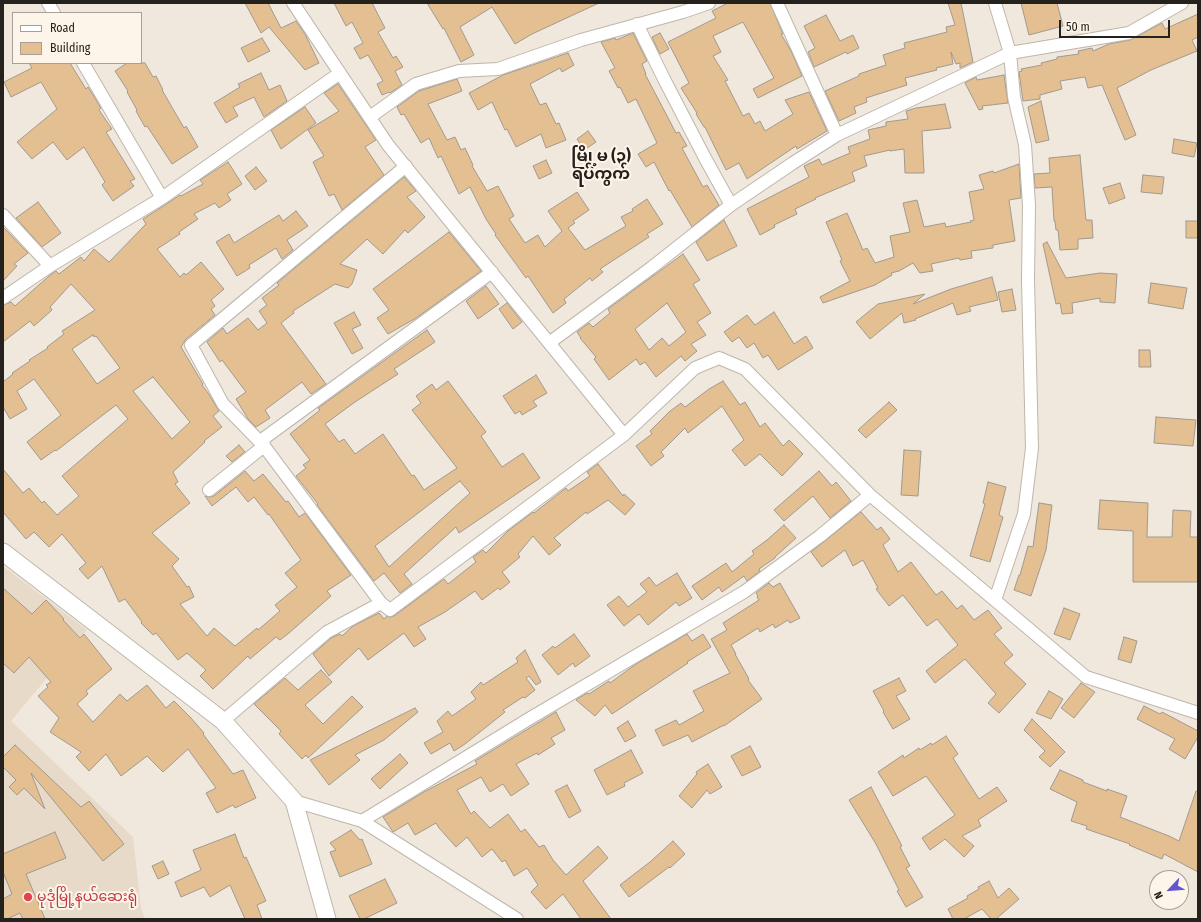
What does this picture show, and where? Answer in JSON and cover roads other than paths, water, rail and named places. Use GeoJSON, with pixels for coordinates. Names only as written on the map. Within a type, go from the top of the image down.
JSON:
{"type":"FeatureCollection","features":[{"type":"Feature","properties":{"kind":"main road"},"geometry":{"type":"LineString","coordinates":[[3,552],[223,721],[294,801],[327,919]]}},
{"type":"Feature","properties":{"kind":"street"},"geometry":{"type":"LineString","coordinates":[[48,3],[53,12]]}},
{"type":"Feature","properties":{"kind":"street"},"geometry":{"type":"LineString","coordinates":[[293,3],[388,144],[624,435]]}},
{"type":"Feature","properties":{"kind":"street"},"geometry":{"type":"LineString","coordinates":[[370,117],[416,84],[459,72],[498,68],[581,40],[683,12],[708,3]]}},
{"type":"Feature","properties":{"kind":"street"},"geometry":{"type":"LineString","coordinates":[[777,3],[837,135]]}},
{"type":"Feature","properties":{"kind":"street"},"geometry":{"type":"LineString","coordinates":[[995,3],[1010,53],[1014,97],[1025,145],[1029,205],[1028,280],[1032,448],[1024,514],[995,600]]}},
{"type":"Feature","properties":{"kind":"street"},"geometry":{"type":"LineString","coordinates":[[549,343],[651,268],[731,205],[837,135],[1010,53],[1129,33],[1182,3]]}},
{"type":"Feature","properties":{"kind":"street"},"geometry":{"type":"LineString","coordinates":[[637,24],[704,158],[731,205]]}},
{"type":"Feature","properties":{"kind":"street"},"geometry":{"type":"LineString","coordinates":[[84,64],[162,198]]}},
{"type":"Feature","properties":{"kind":"street"},"geometry":{"type":"LineString","coordinates":[[3,298],[50,266],[162,198],[340,73]]}},
{"type":"Feature","properties":{"kind":"street"},"geometry":{"type":"LineString","coordinates":[[406,166],[191,345],[223,404],[264,446],[381,602],[390,610],[624,435],[695,368],[719,358],[746,368],[870,495],[1086,678],[1198,713]]}},
{"type":"Feature","properties":{"kind":"street"},"geometry":{"type":"LineString","coordinates":[[3,215],[50,266]]}},
{"type":"Feature","properties":{"kind":"street"},"geometry":{"type":"LineString","coordinates":[[264,446],[263,439],[492,272]]}},
{"type":"Feature","properties":{"kind":"street"},"geometry":{"type":"LineString","coordinates":[[209,490],[264,446]]}},
{"type":"Feature","properties":{"kind":"street"},"geometry":{"type":"LineString","coordinates":[[362,821],[532,717],[744,592],[820,536],[870,495]]}},
{"type":"Feature","properties":{"kind":"street"},"geometry":{"type":"LineString","coordinates":[[223,721],[327,632],[381,602]]}},
{"type":"Feature","properties":{"kind":"street"},"geometry":{"type":"LineString","coordinates":[[294,801],[362,821],[517,919]]}},
{"type":"Feature","properties":{"kind":"place","name":"မုဒုံမြို့နယ်ဆေးရုံ"},"geometry":{"type":"Point","coordinates":[28,897]}},
{"type":"Feature","properties":{"kind":"district","name":"မြို့မ (၃) ရပ်ကွက်"},"geometry":{"type":"Point","coordinates":[601,166]}}]}
